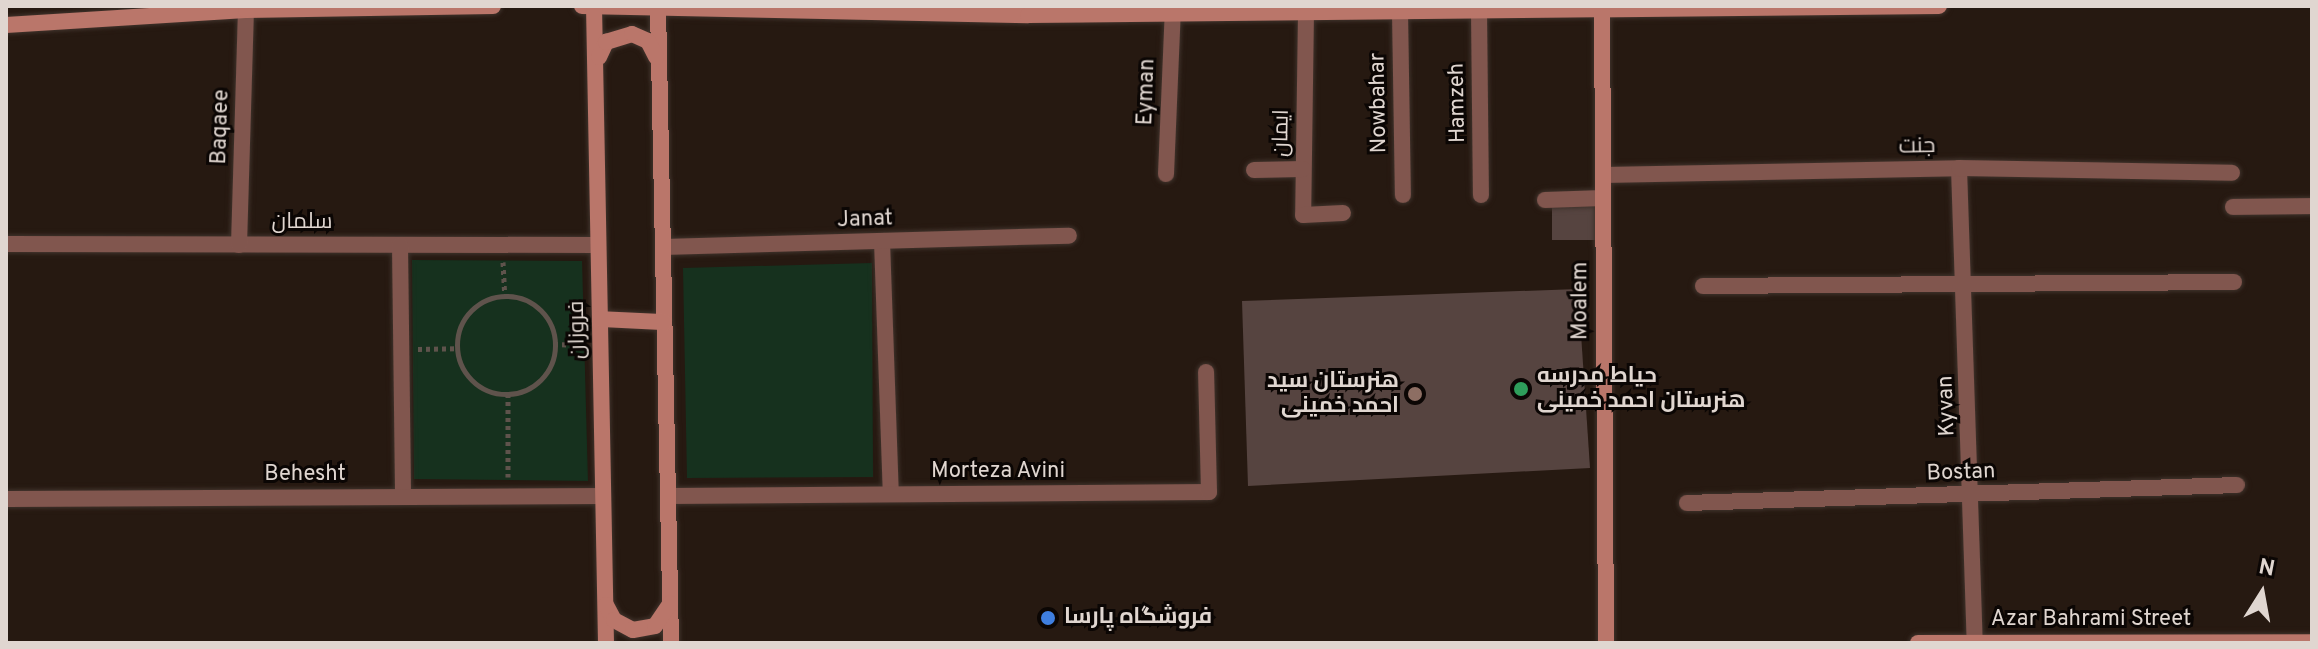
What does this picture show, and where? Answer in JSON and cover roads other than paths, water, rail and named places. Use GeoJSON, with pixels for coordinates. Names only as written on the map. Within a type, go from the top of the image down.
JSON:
{"type":"FeatureCollection","features":[{"type":"Feature","properties":{"kind":"street"},"geometry":{"type":"LineString","coordinates":[[6,25],[226,10],[493,6]]}},
{"type":"Feature","properties":{"kind":"street"},"geometry":{"type":"LineString","coordinates":[[582,6],[1306,12],[1439,8],[1939,6]]}},
{"type":"Feature","properties":{"kind":"street","name":"فروزان"},"geometry":{"type":"LineString","coordinates":[[594,6],[598,59],[598,245],[606,643]]}},
{"type":"Feature","properties":{"kind":"street"},"geometry":{"type":"LineString","coordinates":[[658,7],[671,643]]}},
{"type":"Feature","properties":{"kind":"street","name":"Moalem"},"geometry":{"type":"LineString","coordinates":[[1602,7],[1606,643]]}},
{"type":"Feature","properties":{"kind":"street","name":"Eyman"},"geometry":{"type":"LineString","coordinates":[[1166,174],[1172,9]]}},
{"type":"Feature","properties":{"kind":"street","name":"Baqaee"},"geometry":{"type":"LineString","coordinates":[[239,245],[246,10]]}},
{"type":"Feature","properties":{"kind":"street","name":"Hamzeh"},"geometry":{"type":"LineString","coordinates":[[1479,10],[1481,195]]}},
{"type":"Feature","properties":{"kind":"street","name":"Nowbahar"},"geometry":{"type":"LineString","coordinates":[[1400,11],[1403,195]]}},
{"type":"Feature","properties":{"kind":"street","name":"ایمان"},"geometry":{"type":"LineString","coordinates":[[1306,12],[1303,215],[1343,213]]}},
{"type":"Feature","properties":{"kind":"street"},"geometry":{"type":"LineString","coordinates":[[598,59],[606,42],[632,34],[648,41],[657,58]]}},
{"type":"Feature","properties":{"kind":"street","name":"جنت"},"geometry":{"type":"LineString","coordinates":[[1603,175],[1959,168],[2232,173]]}},
{"type":"Feature","properties":{"kind":"street","name":"Kyvan"},"geometry":{"type":"LineString","coordinates":[[1959,168],[1975,643]]}},
{"type":"Feature","properties":{"kind":"street"},"geometry":{"type":"LineString","coordinates":[[1254,170],[1303,169]]}},
{"type":"Feature","properties":{"kind":"street"},"geometry":{"type":"LineString","coordinates":[[1545,200],[1603,198]]}},
{"type":"Feature","properties":{"kind":"street"},"geometry":{"type":"LineString","coordinates":[[2233,207],[2312,206]]}},
{"type":"Feature","properties":{"kind":"street","name":"Janat"},"geometry":{"type":"LineString","coordinates":[[663,247],[1069,236]]}},
{"type":"Feature","properties":{"kind":"street"},"geometry":{"type":"LineString","coordinates":[[882,241],[891,494]]}},
{"type":"Feature","properties":{"kind":"street","name":"سلمان"},"geometry":{"type":"LineString","coordinates":[[6,244],[598,245]]}},
{"type":"Feature","properties":{"kind":"street"},"geometry":{"type":"LineString","coordinates":[[400,245],[404,349],[403,497]]}},
{"type":"Feature","properties":{"kind":"street"},"geometry":{"type":"LineString","coordinates":[[1703,286],[1965,280],[2234,282]]}},
{"type":"Feature","properties":{"kind":"street"},"geometry":{"type":"LineString","coordinates":[[600,319],[664,322]]}},
{"type":"Feature","properties":{"kind":"street","name":"Morteza Avini"},"geometry":{"type":"LineString","coordinates":[[668,496],[1209,492],[1206,372]]}},
{"type":"Feature","properties":{"kind":"street","name":"Bostan"},"geometry":{"type":"LineString","coordinates":[[1687,503],[2237,485]]}},
{"type":"Feature","properties":{"kind":"street","name":"Behesht"},"geometry":{"type":"LineString","coordinates":[[8,499],[603,496]]}},
{"type":"Feature","properties":{"kind":"street"},"geometry":{"type":"LineString","coordinates":[[604,601],[623,627],[645,630],[663,619],[671,599]]}},
{"type":"Feature","properties":{"kind":"street","name":"Azar Bahrami Street"},"geometry":{"type":"LineString","coordinates":[[1918,643],[2312,642]]}},
{"type":"Feature","properties":{"kind":"place","name":"حیاط مدرسه هنرستان احمد خمینی"},"geometry":{"type":"Point","coordinates":[1521,389]}},
{"type":"Feature","properties":{"kind":"place","name":"هنرستان سید احمد خمینی"},"geometry":{"type":"Point","coordinates":[1415,394]}},
{"type":"Feature","properties":{"kind":"place","name":"فروشگاه پارسا"},"geometry":{"type":"Point","coordinates":[1048,618]}}]}
